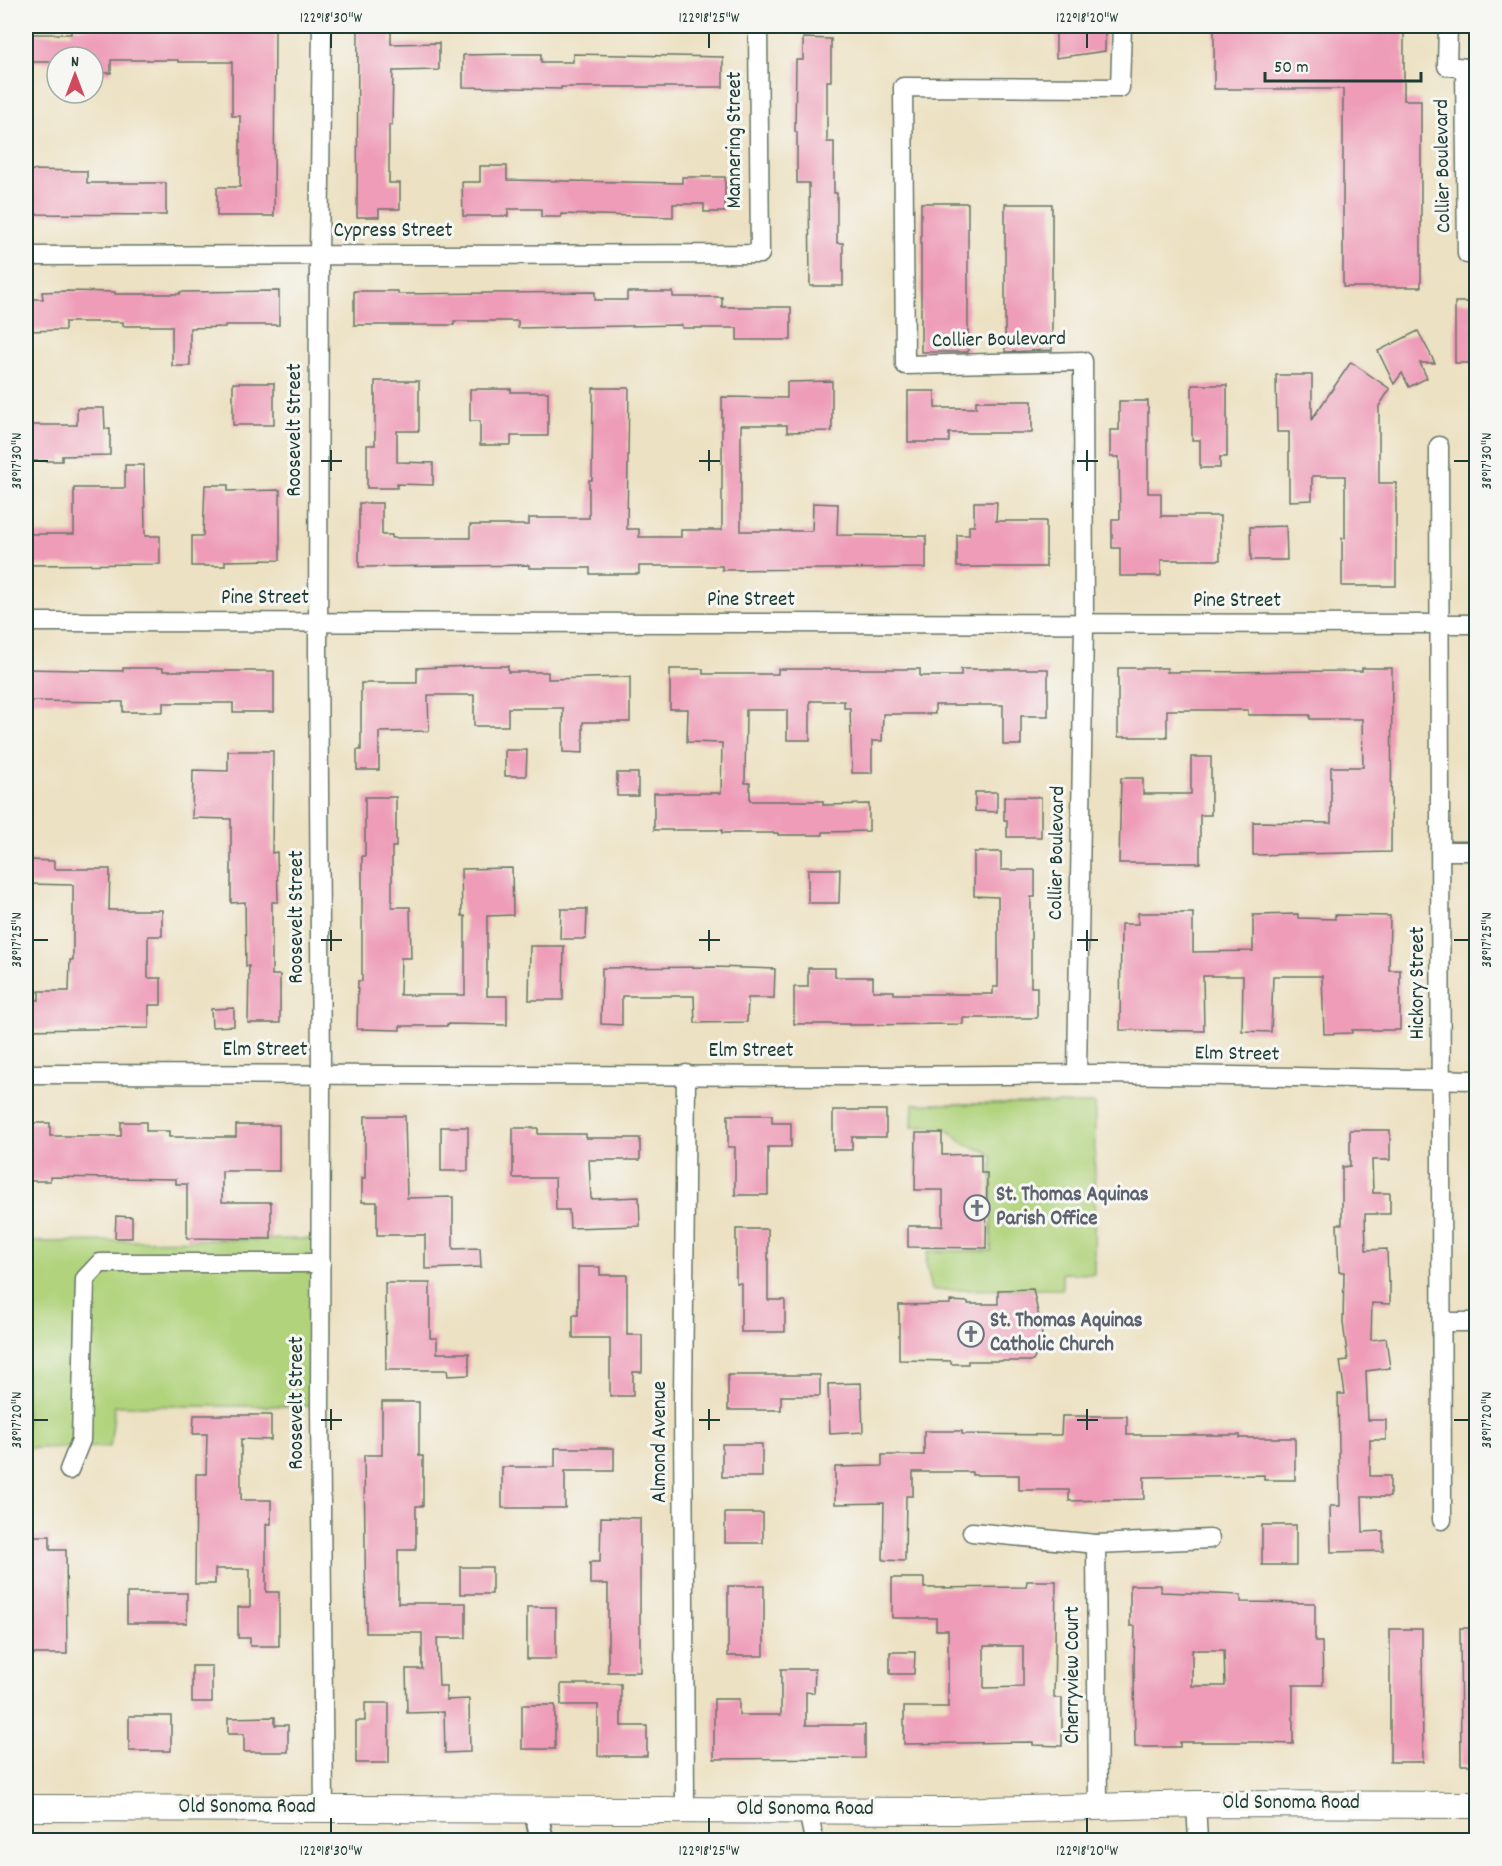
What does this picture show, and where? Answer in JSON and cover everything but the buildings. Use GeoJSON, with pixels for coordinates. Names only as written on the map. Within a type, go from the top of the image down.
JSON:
{"type":"FeatureCollection","features":[{"type":"Feature","properties":{"kind":"main road","name":"Old Sonoma Road"},"geometry":{"type":"LineString","coordinates":[[26,1808],[954,1811],[1196,1804],[1476,1805]]}},
{"type":"Feature","properties":{"kind":"street","name":"Roosevelt Street"},"geometry":{"type":"LineString","coordinates":[[322,26],[319,255],[319,622],[320,1418],[324,1808]]}},
{"type":"Feature","properties":{"kind":"street","name":"Mannering Street"},"geometry":{"type":"LineString","coordinates":[[758,26],[760,254]]}},
{"type":"Feature","properties":{"kind":"street","name":"Collier Boulevard"},"geometry":{"type":"LineString","coordinates":[[1077,1074],[1084,624],[1083,361],[905,365],[903,87],[1120,88],[1122,26]]}},
{"type":"Feature","properties":{"kind":"street","name":"Collier Boulevard"},"geometry":{"type":"LineString","coordinates":[[1448,26],[1447,66],[1471,68],[1467,254],[1476,249]]}},
{"type":"Feature","properties":{"kind":"street","name":"Cypress Street"},"geometry":{"type":"LineString","coordinates":[[26,256],[760,254]]}},
{"type":"Feature","properties":{"kind":"street","name":"Hickory Street"},"geometry":{"type":"LineString","coordinates":[[1439,446],[1442,1520]]}},
{"type":"Feature","properties":{"kind":"street","name":"Pine Street"},"geometry":{"type":"LineString","coordinates":[[26,622],[1476,624]]}},
{"type":"Feature","properties":{"kind":"street"},"geometry":{"type":"LineString","coordinates":[[1441,851],[1476,851]]}},
{"type":"Feature","properties":{"kind":"street","name":"Elm Street"},"geometry":{"type":"LineString","coordinates":[[26,1074],[901,1076],[1077,1074],[1476,1080]]}},
{"type":"Feature","properties":{"kind":"street","name":"Almond Avenue"},"geometry":{"type":"LineString","coordinates":[[685,1810],[686,1074]]}},
{"type":"Feature","properties":{"kind":"street"},"geometry":{"type":"LineString","coordinates":[[69,1470],[81,1440],[85,1279],[100,1263],[321,1263]]}},
{"type":"Feature","properties":{"kind":"street"},"geometry":{"type":"LineString","coordinates":[[1442,1322],[1476,1322]]}},
{"type":"Feature","properties":{"kind":"street"},"geometry":{"type":"LineString","coordinates":[[972,1532],[1096,1544],[1210,1539]]}},
{"type":"Feature","properties":{"kind":"street","name":"Cherryview Court"},"geometry":{"type":"LineString","coordinates":[[1096,1544],[1098,1807]]}},
{"type":"Feature","properties":{"kind":"street"},"geometry":{"type":"LineString","coordinates":[[1196,1804],[1198,1840]]}},
{"type":"Feature","properties":{"kind":"street"},"geometry":{"type":"LineString","coordinates":[[536,1809],[542,1840]]}},
{"type":"Feature","properties":{"kind":"street"},"geometry":{"type":"LineString","coordinates":[[808,1811],[814,1840]]}},
{"type":"Feature","properties":{"kind":"green space"},"geometry":{"type":"Polygon","coordinates":[[[913,1104],[1095,1104],[1094,1274],[1062,1273],[1062,1289],[932,1290],[926,1263],[928,1251],[991,1251],[992,1157],[986,1151],[966,1145],[942,1127],[912,1127],[913,1104]]]}},
{"type":"Feature","properties":{"kind":"green space"},"geometry":{"type":"Polygon","coordinates":[[[321,1239],[320,1406],[115,1406],[110,1447],[26,1448],[26,1242],[321,1239]]]}},
{"type":"Feature","properties":{"kind":"place","name":"St. Thomas Aquinas Parish Office"},"geometry":{"type":"Point","coordinates":[977,1208]}},
{"type":"Feature","properties":{"kind":"place","name":"St. Thomas Aquinas Catholic Church"},"geometry":{"type":"Point","coordinates":[971,1334]}}]}
